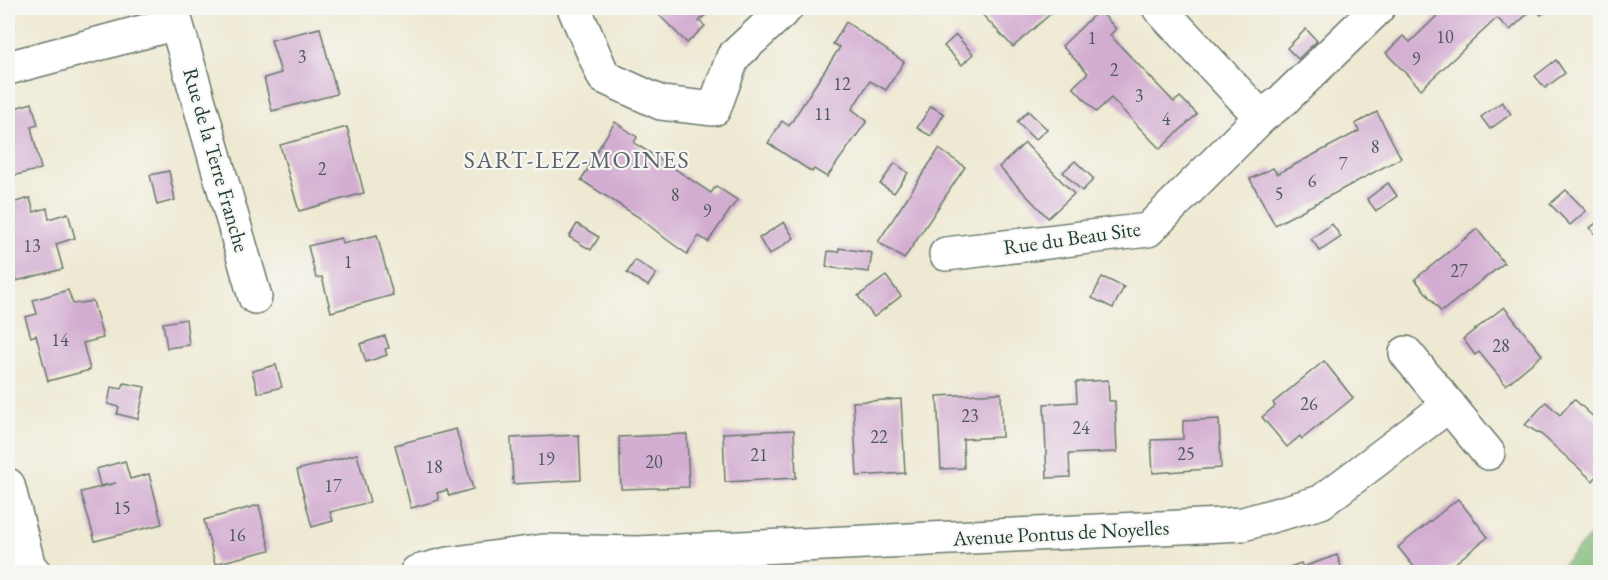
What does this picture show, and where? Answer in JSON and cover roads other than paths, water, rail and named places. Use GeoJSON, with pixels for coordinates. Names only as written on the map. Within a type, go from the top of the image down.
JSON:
{"type":"FeatureCollection","features":[{"type":"Feature","properties":{"kind":"street"},"geometry":{"type":"LineString","coordinates":[[574,8],[604,77],[661,103],[714,109],[732,57],[786,8]]}},
{"type":"Feature","properties":{"kind":"street"},"geometry":{"type":"LineString","coordinates":[[1159,8],[1262,117]]}},
{"type":"Feature","properties":{"kind":"street","name":"Rue du Beau Site"},"geometry":{"type":"LineString","coordinates":[[946,254],[1148,230],[1262,117],[1282,101],[1378,8]]}},
{"type":"Feature","properties":{"kind":"street","name":"Rue de la Terre Franche"},"geometry":{"type":"LineString","coordinates":[[8,68],[174,15],[255,297]]}},
{"type":"Feature","properties":{"kind":"street"},"geometry":{"type":"LineString","coordinates":[[1406,353],[1488,453]]}},
{"type":"Feature","properties":{"kind":"street","name":"Avenue Pontus de Noyelles"},"geometry":{"type":"LineString","coordinates":[[417,573],[448,564],[544,551],[638,563],[1243,524],[1321,502],[1449,405]]}},
{"type":"Feature","properties":{"kind":"street"},"geometry":{"type":"LineString","coordinates":[[8,485],[29,571]]}},
{"type":"Feature","properties":{"kind":"district","name":"SART-LEZ-MOINES"},"geometry":{"type":"Point","coordinates":[577,160]}}]}
